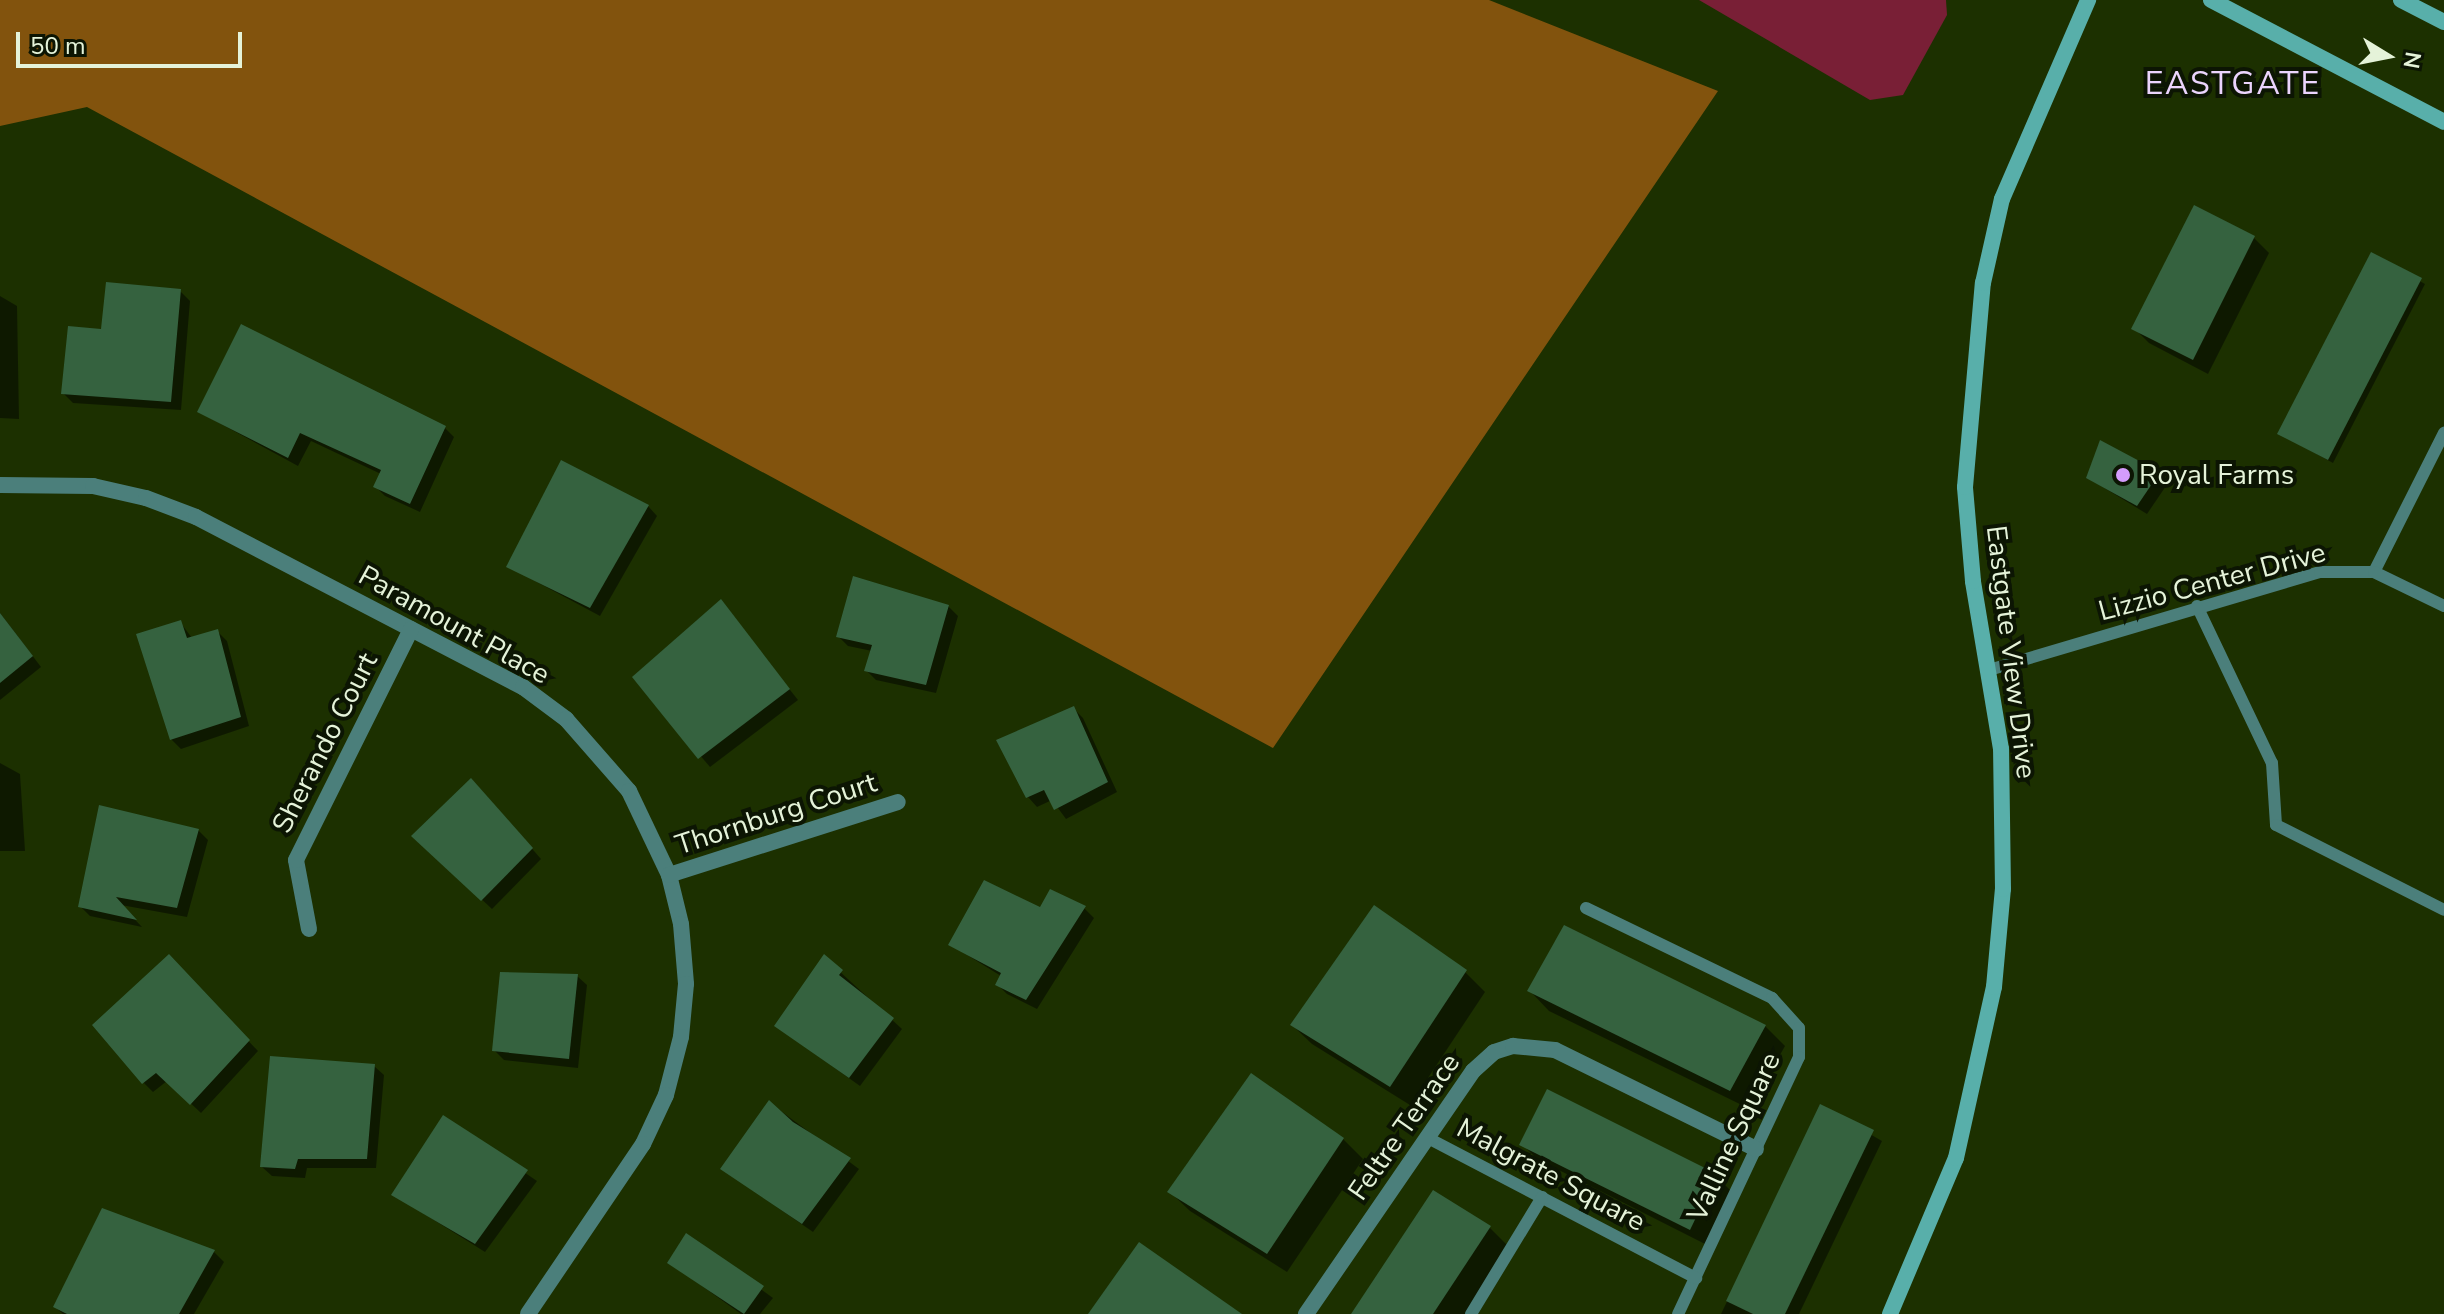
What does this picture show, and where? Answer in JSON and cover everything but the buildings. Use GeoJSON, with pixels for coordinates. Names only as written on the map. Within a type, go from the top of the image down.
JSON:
{"type":"FeatureCollection","features":[{"type":"Feature","properties":{"kind":"street","name":"Eastgate View Drive"},"geometry":{"type":"LineString","coordinates":[[1890,1314],[1956,1158],[1994,987],[2005,817],[1989,670],[1973,581],[1965,487],[1983,283],[2002,199],[2088,0]]}},
{"type":"Feature","properties":{"kind":"street"},"geometry":{"type":"LineString","coordinates":[[2211,0],[2444,122]]}},
{"type":"Feature","properties":{"kind":"street"},"geometry":{"type":"LineString","coordinates":[[2401,0],[2444,22]]}},
{"type":"Feature","properties":{"kind":"street","name":"Paramount Place"},"geometry":{"type":"LineString","coordinates":[[0,485],[93,486],[146,498],[196,517],[523,687],[566,719],[629,791],[669,875],[681,924],[686,984],[681,1037],[666,1095],[625,1175],[528,1314]]}},
{"type":"Feature","properties":{"kind":"street","name":"Sherando Court"},"geometry":{"type":"LineString","coordinates":[[309,929],[296,860],[411,629]]}},
{"type":"Feature","properties":{"kind":"street","name":"Thornburg Court"},"geometry":{"type":"LineString","coordinates":[[669,875],[898,802]]}},
{"type":"Feature","properties":{"kind":"street","name":"Feltre Terrace"},"geometry":{"type":"LineString","coordinates":[[1306,1314],[1473,1071],[1494,1052],[1533,1045],[1634,1085],[1756,1149]]}},
{"type":"Feature","properties":{"kind":"lane"},"geometry":{"type":"LineString","coordinates":[[2374,572],[2444,433]]}},
{"type":"Feature","properties":{"kind":"lane","name":"Lizzio Center Drive"},"geometry":{"type":"LineString","coordinates":[[1989,670],[2320,572],[2374,572],[2444,606]]}},
{"type":"Feature","properties":{"kind":"lane"},"geometry":{"type":"LineString","coordinates":[[2197,606],[2272,763],[2276,825],[2444,910]]}},
{"type":"Feature","properties":{"kind":"lane","name":"Valline Square"},"geometry":{"type":"LineString","coordinates":[[1586,908],[1772,998],[1790,1015],[1802,1042],[1799,1057],[1678,1314]]}},
{"type":"Feature","properties":{"kind":"lane","name":"Malgrate Square"},"geometry":{"type":"LineString","coordinates":[[1426,1137],[1696,1278]]}},
{"type":"Feature","properties":{"kind":"lane"},"geometry":{"type":"LineString","coordinates":[[1471,1314],[1542,1197]]}},
{"type":"Feature","properties":{"kind":"shaded area"},"geometry":{"type":"Polygon","coordinates":[[[0,0],[1489,0],[1718,91],[1273,748],[87,107],[0,126],[0,0]]]}},
{"type":"Feature","properties":{"kind":"shaded area"},"geometry":{"type":"Polygon","coordinates":[[[1699,0],[1946,0],[1947,15],[1903,95],[1870,100],[1699,0]]]}},
{"type":"Feature","properties":{"kind":"place","name":"Royal Farms"},"geometry":{"type":"Point","coordinates":[2123,475]}},
{"type":"Feature","properties":{"kind":"district","name":"EASTGATE"},"geometry":{"type":"Point","coordinates":[2233,84]}}]}
